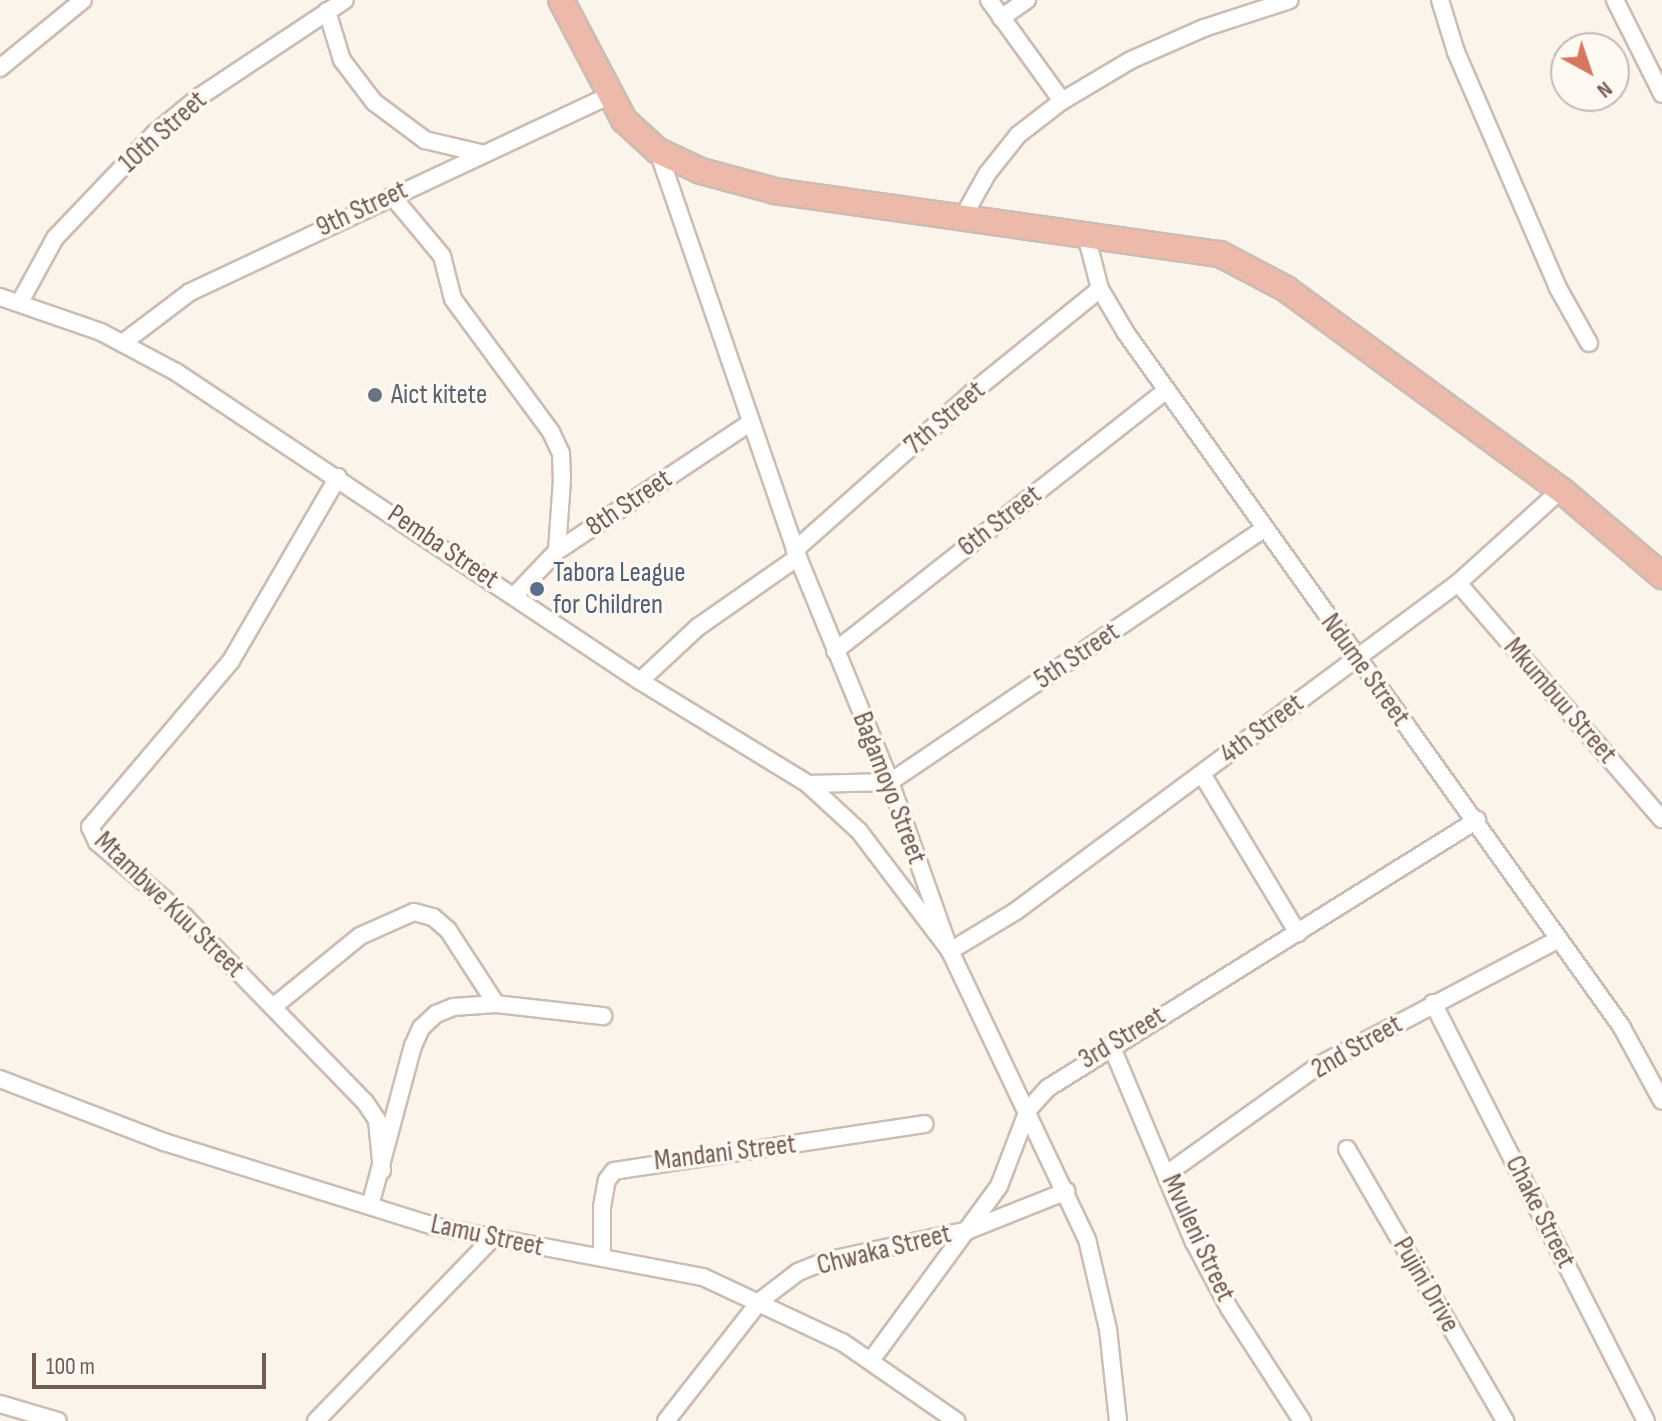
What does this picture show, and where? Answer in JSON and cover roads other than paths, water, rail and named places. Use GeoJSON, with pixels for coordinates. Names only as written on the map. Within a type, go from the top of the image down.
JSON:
{"type":"FeatureCollection","features":[{"type":"Feature","properties":{"kind":"highway"},"geometry":{"type":"LineString","coordinates":[[561,0],[624,120],[658,151],[701,171],[775,191],[1191,247],[1247,265],[1561,490],[1662,576]]}},
{"type":"Feature","properties":{"kind":"street"},"geometry":{"type":"LineString","coordinates":[[0,68],[83,0]]}},
{"type":"Feature","properties":{"kind":"street","name":"10th Street"},"geometry":{"type":"LineString","coordinates":[[20,302],[55,238],[154,134],[199,97],[345,0]]}},
{"type":"Feature","properties":{"kind":"street"},"geometry":{"type":"LineString","coordinates":[[989,0],[1062,101]]}},
{"type":"Feature","properties":{"kind":"street"},"geometry":{"type":"LineString","coordinates":[[1001,18],[1027,0]]}},
{"type":"Feature","properties":{"kind":"street"},"geometry":{"type":"LineString","coordinates":[[963,217],[987,174],[1018,135],[1062,101],[1131,60],[1189,35],[1290,0]]}},
{"type":"Feature","properties":{"kind":"street"},"geometry":{"type":"LineString","coordinates":[[1440,0],[1456,52],[1558,288],[1589,343]]}},
{"type":"Feature","properties":{"kind":"street"},"geometry":{"type":"LineString","coordinates":[[1615,0],[1662,94]]}},
{"type":"Feature","properties":{"kind":"street"},"geometry":{"type":"LineString","coordinates":[[327,11],[342,60],[374,102],[425,140],[480,153]]}},
{"type":"Feature","properties":{"kind":"street","name":"9th Street"},"geometry":{"type":"LineString","coordinates":[[124,342],[190,292],[480,153],[610,95]]}},
{"type":"Feature","properties":{"kind":"street","name":"Bagamoyo Street"},"geometry":{"type":"LineString","coordinates":[[658,151],[796,554],[890,782],[950,951],[1067,1191],[1087,1239],[1108,1329],[1118,1421]]}},
{"type":"Feature","properties":{"kind":"street"},"geometry":{"type":"LineString","coordinates":[[392,196],[442,256],[453,299],[556,442],[564,512],[557,551]]}},
{"type":"Feature","properties":{"kind":"street","name":"Ndume Street"},"geometry":{"type":"LineString","coordinates":[[1085,231],[1100,289],[1165,391],[1355,660],[1477,820],[1557,940],[1621,1026],[1662,1101]]}},
{"type":"Feature","properties":{"kind":"street","name":"7th Street"},"geometry":{"type":"LineString","coordinates":[[640,681],[698,627],[796,554],[974,391],[1100,289]]}},
{"type":"Feature","properties":{"kind":"street","name":"Pemba Street"},"geometry":{"type":"LineString","coordinates":[[0,297],[124,342],[338,477],[640,681],[808,784],[859,831],[950,951]]}},
{"type":"Feature","properties":{"kind":"street","name":"6th Street"},"geometry":{"type":"LineString","coordinates":[[835,651],[1165,391]]}},
{"type":"Feature","properties":{"kind":"street","name":"8th Street"},"geometry":{"type":"LineString","coordinates":[[515,595],[557,551],[751,422]]}},
{"type":"Feature","properties":{"kind":"street","name":"Mtambwe Kuu Street"},"geometry":{"type":"LineString","coordinates":[[338,477],[231,661],[90,827],[97,842],[185,917],[365,1102],[377,1120],[382,1171]]}},
{"type":"Feature","properties":{"kind":"street","name":"4th Street"},"geometry":{"type":"LineString","coordinates":[[950,951],[1016,911],[1458,583],[1561,490]]}},
{"type":"Feature","properties":{"kind":"street","name":"5th Street"},"geometry":{"type":"LineString","coordinates":[[890,782],[1264,529]]}},
{"type":"Feature","properties":{"kind":"street","name":"Mkumbuu Street"},"geometry":{"type":"LineString","coordinates":[[1458,583],[1662,819]]}},
{"type":"Feature","properties":{"kind":"street"},"geometry":{"type":"LineString","coordinates":[[1202,774],[1298,933]]}},
{"type":"Feature","properties":{"kind":"street"},"geometry":{"type":"LineString","coordinates":[[808,784],[890,782]]}},
{"type":"Feature","properties":{"kind":"street","name":"3rd Street"},"geometry":{"type":"LineString","coordinates":[[872,1359],[999,1186],[1028,1110],[1073,1067],[1298,933],[1477,820]]}},
{"type":"Feature","properties":{"kind":"street"},"geometry":{"type":"LineString","coordinates":[[273,1007],[360,936],[414,912],[433,917],[448,930],[496,1004]]}},
{"type":"Feature","properties":{"kind":"street","name":"2nd Street"},"geometry":{"type":"LineString","coordinates":[[1168,1173],[1321,1064],[1557,940]]}},
{"type":"Feature","properties":{"kind":"street","name":"Chake Street"},"geometry":{"type":"LineString","coordinates":[[1433,1003],[1646,1421]]}},
{"type":"Feature","properties":{"kind":"street","name":"Mtambwe Kuu Street"},"geometry":{"type":"LineString","coordinates":[[370,1206],[421,1028],[453,1007],[496,1004],[603,1016]]}},
{"type":"Feature","properties":{"kind":"street","name":"Mvuleni Street"},"geometry":{"type":"LineString","coordinates":[[1111,1045],[1168,1173],[1194,1242],[1229,1308],[1302,1421]]}},
{"type":"Feature","properties":{"kind":"street","name":"Lamu Street"},"geometry":{"type":"LineString","coordinates":[[0,1079],[150,1138],[370,1206],[492,1239],[602,1255],[695,1274],[760,1301],[872,1359],[956,1421]]}},
{"type":"Feature","properties":{"kind":"street","name":"Mandani Street"},"geometry":{"type":"LineString","coordinates":[[602,1255],[602,1207],[614,1171],[924,1124]]}},
{"type":"Feature","properties":{"kind":"street","name":"Pujini Drive"},"geometry":{"type":"LineString","coordinates":[[1347,1149],[1505,1421]]}},
{"type":"Feature","properties":{"kind":"street","name":"Chwaka Street"},"geometry":{"type":"LineString","coordinates":[[666,1421],[760,1301],[798,1272],[825,1261],[969,1230],[1067,1191]]}},
{"type":"Feature","properties":{"kind":"street"},"geometry":{"type":"LineString","coordinates":[[316,1421],[492,1239]]}},
{"type":"Feature","properties":{"kind":"street"},"geometry":{"type":"LineString","coordinates":[[0,1404],[58,1421]]}},
{"type":"Feature","properties":{"kind":"place","name":"Aict kitete"},"geometry":{"type":"Point","coordinates":[375,395]}},
{"type":"Feature","properties":{"kind":"place","name":"Tabora League for Children"},"geometry":{"type":"Point","coordinates":[537,589]}}]}
